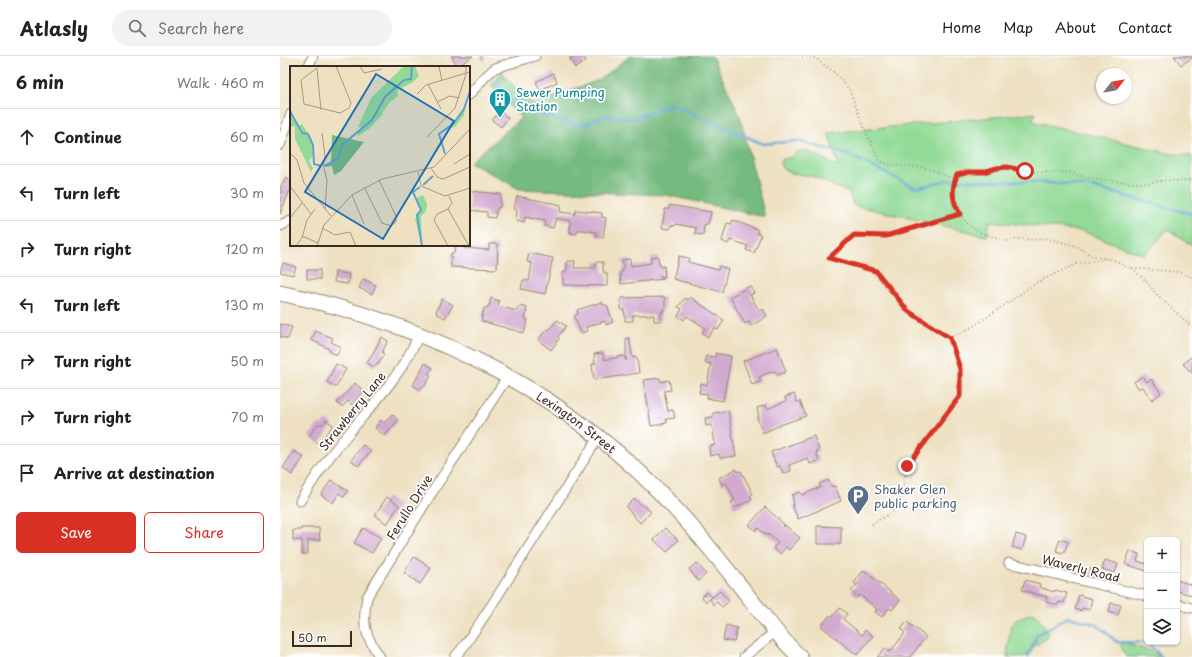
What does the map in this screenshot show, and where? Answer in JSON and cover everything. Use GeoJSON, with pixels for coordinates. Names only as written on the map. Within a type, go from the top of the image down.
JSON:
{"type":"FeatureCollection","features":[{"type":"Feature","properties":{"kind":"main road","name":"Lexington Street"},"geometry":{"type":"LineString","coordinates":[[280,293],[339,306],[420,334],[456,349],[508,376],[543,398],[598,438],[642,476],[680,514],[800,657]]}},
{"type":"Feature","properties":{"kind":"street"},"geometry":{"type":"LineString","coordinates":[[308,66],[313,56]]}},
{"type":"Feature","properties":{"kind":"street"},"geometry":{"type":"LineString","coordinates":[[470,95],[481,81],[495,68],[535,56]]}},
{"type":"Feature","properties":{"kind":"street"},"geometry":{"type":"LineString","coordinates":[[280,145],[290,117]]}},
{"type":"Feature","properties":{"kind":"street"},"geometry":{"type":"LineString","coordinates":[[280,226],[290,221]]}},
{"type":"Feature","properties":{"kind":"street","name":"Strawberry Lane"},"geometry":{"type":"LineString","coordinates":[[300,501],[335,450],[389,385],[412,351],[420,334]]}},
{"type":"Feature","properties":{"kind":"street","name":"Ferullo Drive"},"geometry":{"type":"LineString","coordinates":[[380,657],[371,644],[365,630],[364,613],[367,597],[431,494],[508,376]]}},
{"type":"Feature","properties":{"kind":"street"},"geometry":{"type":"LineString","coordinates":[[455,657],[465,645],[493,603],[598,438]]}},
{"type":"Feature","properties":{"kind":"street","name":"Waverly Road"},"geometry":{"type":"LineString","coordinates":[[1009,563],[1144,595]]}},
{"type":"Feature","properties":{"kind":"street"},"geometry":{"type":"LineString","coordinates":[[1180,605],[1192,608]]}},
{"type":"Feature","properties":{"kind":"street"},"geometry":{"type":"LineString","coordinates":[[744,657],[776,630]]}},
{"type":"Feature","properties":{"kind":"path"},"geometry":{"type":"LineString","coordinates":[[802,56],[815,58],[835,73],[849,89],[864,128],[880,161],[890,165],[921,167],[940,173],[947,177],[969,172],[983,172],[1007,167],[1025,171],[1056,173],[1069,172],[1098,179],[1132,183],[1149,183],[1166,180],[1192,180]]}},
{"type":"Feature","properties":{"kind":"path"},"geometry":{"type":"LineString","coordinates":[[957,175],[953,185],[954,200],[960,214],[969,225],[979,232],[1007,241],[1019,239],[1036,240],[1045,238],[1076,246],[1092,256],[1114,260],[1132,268],[1178,272],[1192,277]]}},
{"type":"Feature","properties":{"kind":"path"},"geometry":{"type":"LineString","coordinates":[[872,524],[899,508],[907,466],[960,396],[960,369],[950,338],[908,311],[876,271],[829,258],[854,235],[886,236],[960,214]]}},
{"type":"Feature","properties":{"kind":"path"},"geometry":{"type":"LineString","coordinates":[[950,338],[974,326],[1036,283],[1076,264],[1105,258]]}},
{"type":"Feature","properties":{"kind":"path"},"geometry":{"type":"LineString","coordinates":[[1132,268],[1158,295],[1192,326]]}},
{"type":"Feature","properties":{"kind":"green space"},"geometry":{"type":"Polygon","coordinates":[[[630,56],[712,56],[740,116],[765,217],[666,195],[519,189],[470,162],[521,118],[491,86],[502,72],[518,91],[533,104],[599,80],[630,56]]]}},
{"type":"Feature","properties":{"kind":"green space"},"geometry":{"type":"Polygon","coordinates":[[[1036,113],[1032,121],[1172,154],[1192,156],[1192,246],[1168,229],[1144,255],[1082,231],[990,221],[987,236],[853,205],[849,193],[817,178],[791,173],[782,168],[780,163],[781,160],[792,157],[796,152],[805,150],[839,167],[828,133],[1036,113]]]}},
{"type":"Feature","properties":{"kind":"green space"},"geometry":{"type":"Polygon","coordinates":[[[1032,613],[1037,616],[1049,632],[1047,638],[1031,649],[1025,657],[1007,657],[1011,625],[1018,618],[1032,613]]]}},
{"type":"Feature","properties":{"kind":"green space"},"geometry":{"type":"Polygon","coordinates":[[[1122,642],[1148,650],[1161,657],[1126,657],[1121,647],[1122,642]]]}},
{"type":"Feature","properties":{"kind":"building"},"geometry":{"type":"Polygon","coordinates":[[[451,56],[473,56],[458,66],[451,56]]]}},
{"type":"Feature","properties":{"kind":"building"},"geometry":{"type":"Polygon","coordinates":[[[575,56],[583,56],[586,61],[575,68],[570,59],[575,56]]]}},
{"type":"Feature","properties":{"kind":"building"},"geometry":{"type":"Polygon","coordinates":[[[1174,56],[1192,56],[1192,58],[1181,65],[1174,56]]]}},
{"type":"Feature","properties":{"kind":"building"},"geometry":{"type":"Polygon","coordinates":[[[553,73],[557,82],[540,90],[536,82],[553,73]]]}},
{"type":"Feature","properties":{"kind":"building","name":"Sewer Pumping Station"},"geometry":{"type":"Polygon","coordinates":[[[500,111],[508,118],[501,127],[492,120],[500,111]]]}},
{"type":"Feature","properties":{"kind":"building"},"geometry":{"type":"Polygon","coordinates":[[[286,177],[290,179],[290,190],[280,214],[280,196],[282,191],[280,188],[286,177]]]}},
{"type":"Feature","properties":{"kind":"building"},"geometry":{"type":"Polygon","coordinates":[[[470,191],[501,194],[500,208],[498,207],[496,210],[495,218],[487,217],[487,212],[470,210],[470,191]]]}},
{"type":"Feature","properties":{"kind":"building"},"geometry":{"type":"Polygon","coordinates":[[[517,196],[561,205],[560,212],[575,214],[576,210],[602,213],[602,217],[606,218],[603,237],[596,236],[596,232],[582,230],[577,230],[577,234],[570,233],[570,221],[556,218],[553,228],[544,226],[545,221],[525,217],[524,223],[516,221],[517,210],[514,209],[517,196]]]}},
{"type":"Feature","properties":{"kind":"building"},"geometry":{"type":"Polygon","coordinates":[[[670,205],[711,212],[708,224],[705,224],[704,226],[703,235],[695,234],[696,228],[676,224],[675,226],[671,225],[670,229],[662,228],[665,209],[669,209],[670,205]]]}},
{"type":"Feature","properties":{"kind":"building"},"geometry":{"type":"Polygon","coordinates":[[[733,220],[758,230],[757,233],[761,235],[754,253],[746,250],[748,246],[730,240],[728,244],[722,241],[727,223],[731,224],[733,220]]]}},
{"type":"Feature","properties":{"kind":"building"},"geometry":{"type":"Polygon","coordinates":[[[489,244],[498,244],[497,269],[451,267],[451,253],[454,253],[456,246],[489,250],[489,244]]]}},
{"type":"Feature","properties":{"kind":"building"},"geometry":{"type":"Polygon","coordinates":[[[529,253],[553,258],[545,294],[521,289],[523,280],[529,281],[532,263],[527,262],[529,253]]]}},
{"type":"Feature","properties":{"kind":"building"},"geometry":{"type":"Polygon","coordinates":[[[658,256],[659,264],[661,267],[664,266],[665,277],[658,275],[664,279],[621,284],[620,272],[623,272],[622,269],[624,269],[622,260],[630,259],[631,266],[651,263],[651,257],[658,256]]]}},
{"type":"Feature","properties":{"kind":"building"},"geometry":{"type":"Polygon","coordinates":[[[679,256],[689,258],[688,262],[718,270],[719,266],[728,269],[722,292],[673,279],[679,256]]]}},
{"type":"Feature","properties":{"kind":"building"},"geometry":{"type":"Polygon","coordinates":[[[567,261],[575,261],[574,268],[595,268],[596,262],[603,262],[603,271],[604,273],[607,273],[607,286],[563,285],[563,272],[566,272],[567,270],[567,261]]]}},
{"type":"Feature","properties":{"kind":"building"},"geometry":{"type":"Polygon","coordinates":[[[283,263],[296,267],[293,275],[280,272],[283,263]]]}},
{"type":"Feature","properties":{"kind":"building"},"geometry":{"type":"Polygon","coordinates":[[[307,270],[320,270],[320,279],[307,279],[307,270]]]}},
{"type":"Feature","properties":{"kind":"building"},"geometry":{"type":"Polygon","coordinates":[[[335,272],[349,274],[348,284],[334,282],[335,272]]]}},
{"type":"Feature","properties":{"kind":"building"},"geometry":{"type":"Polygon","coordinates":[[[363,279],[376,285],[372,294],[359,288],[363,279]]]}},
{"type":"Feature","properties":{"kind":"building"},"geometry":{"type":"Polygon","coordinates":[[[750,286],[754,293],[750,295],[760,311],[763,309],[767,316],[751,326],[749,322],[745,324],[730,297],[750,286]]]}},
{"type":"Feature","properties":{"kind":"building"},"geometry":{"type":"Polygon","coordinates":[[[665,297],[665,310],[662,310],[663,312],[661,312],[661,321],[654,321],[654,315],[633,315],[633,321],[625,321],[625,312],[624,313],[624,310],[621,310],[621,298],[665,297]]]}},
{"type":"Feature","properties":{"kind":"building"},"geometry":{"type":"Polygon","coordinates":[[[690,297],[724,320],[718,330],[715,328],[708,337],[702,333],[705,328],[687,316],[684,320],[678,316],[682,309],[678,307],[685,298],[688,300],[690,297]]]}},
{"type":"Feature","properties":{"kind":"building"},"geometry":{"type":"Polygon","coordinates":[[[491,298],[499,301],[498,306],[517,311],[519,306],[527,308],[525,319],[528,320],[524,333],[481,321],[484,308],[489,306],[491,298]]]}},
{"type":"Feature","properties":{"kind":"building"},"geometry":{"type":"Polygon","coordinates":[[[442,299],[453,305],[445,318],[436,313],[442,299]]]}},
{"type":"Feature","properties":{"kind":"building"},"geometry":{"type":"Polygon","coordinates":[[[602,302],[603,305],[607,305],[613,322],[606,325],[605,321],[586,327],[588,331],[581,333],[574,316],[578,314],[577,310],[602,302]]]}},
{"type":"Feature","properties":{"kind":"building"},"geometry":{"type":"Polygon","coordinates":[[[557,320],[566,326],[551,350],[538,340],[557,320]]]}},
{"type":"Feature","properties":{"kind":"building"},"geometry":{"type":"Polygon","coordinates":[[[280,324],[292,327],[288,339],[280,337],[280,324]]]}},
{"type":"Feature","properties":{"kind":"building"},"geometry":{"type":"Polygon","coordinates":[[[316,331],[333,338],[331,342],[341,347],[337,355],[330,352],[331,351],[328,348],[311,340],[316,331]]]}},
{"type":"Feature","properties":{"kind":"building"},"geometry":{"type":"Polygon","coordinates":[[[382,337],[388,341],[382,352],[384,354],[378,365],[376,364],[374,367],[367,363],[382,337]]]}},
{"type":"Feature","properties":{"kind":"building"},"geometry":{"type":"Polygon","coordinates":[[[626,338],[629,338],[633,358],[637,357],[639,373],[594,380],[592,364],[595,364],[594,354],[603,353],[604,360],[624,356],[626,361],[626,338]]]}},
{"type":"Feature","properties":{"kind":"building"},"geometry":{"type":"Polygon","coordinates":[[[777,348],[786,372],[777,375],[775,371],[771,372],[759,377],[761,381],[752,385],[743,361],[777,348]]]}},
{"type":"Feature","properties":{"kind":"building"},"geometry":{"type":"Polygon","coordinates":[[[715,353],[731,356],[723,401],[707,398],[708,394],[699,393],[701,383],[707,385],[711,364],[705,363],[706,356],[715,357],[715,353]]]}},
{"type":"Feature","properties":{"kind":"building"},"geometry":{"type":"Polygon","coordinates":[[[1192,356],[1192,373],[1183,364],[1192,356]]]}},
{"type":"Feature","properties":{"kind":"building"},"geometry":{"type":"Polygon","coordinates":[[[425,363],[433,368],[428,374],[431,376],[424,387],[422,386],[420,390],[413,385],[425,363]]]}},
{"type":"Feature","properties":{"kind":"building"},"geometry":{"type":"Polygon","coordinates":[[[336,364],[346,369],[336,387],[327,382],[336,364]]]}},
{"type":"Feature","properties":{"kind":"building"},"geometry":{"type":"Polygon","coordinates":[[[1143,376],[1147,382],[1151,379],[1161,393],[1152,400],[1142,386],[1139,389],[1134,382],[1143,376]]]}},
{"type":"Feature","properties":{"kind":"building"},"geometry":{"type":"Polygon","coordinates":[[[660,378],[661,382],[669,380],[671,390],[664,391],[668,411],[673,410],[675,418],[666,419],[667,423],[651,426],[644,380],[660,378]]]}},
{"type":"Feature","properties":{"kind":"building"},"geometry":{"type":"Polygon","coordinates":[[[355,383],[364,391],[352,405],[348,401],[342,407],[337,403],[355,383]]]}},
{"type":"Feature","properties":{"kind":"building"},"geometry":{"type":"Polygon","coordinates":[[[794,394],[797,402],[800,401],[806,416],[763,433],[757,418],[759,417],[757,408],[766,405],[767,409],[786,401],[785,397],[794,394]]]}},
{"type":"Feature","properties":{"kind":"building"},"geometry":{"type":"Polygon","coordinates":[[[728,411],[736,456],[720,458],[719,454],[710,456],[709,446],[715,445],[712,425],[706,426],[705,418],[713,417],[713,413],[728,411]]]}},
{"type":"Feature","properties":{"kind":"building"},"geometry":{"type":"Polygon","coordinates":[[[392,414],[398,420],[385,436],[375,428],[381,420],[384,423],[392,414]]]}},
{"type":"Feature","properties":{"kind":"building"},"geometry":{"type":"Polygon","coordinates":[[[326,420],[333,425],[319,444],[309,436],[319,423],[322,425],[326,420]]]}},
{"type":"Feature","properties":{"kind":"building"},"geometry":{"type":"Polygon","coordinates":[[[814,436],[819,451],[816,452],[819,461],[810,464],[808,458],[789,465],[791,471],[783,474],[780,466],[777,467],[771,452],[814,436]]]}},
{"type":"Feature","properties":{"kind":"building"},"geometry":{"type":"Polygon","coordinates":[[[363,445],[371,451],[358,466],[351,460],[363,445]]]}},
{"type":"Feature","properties":{"kind":"building"},"geometry":{"type":"Polygon","coordinates":[[[294,451],[304,457],[292,475],[283,468],[294,451]]]}},
{"type":"Feature","properties":{"kind":"building"},"geometry":{"type":"Polygon","coordinates":[[[736,469],[738,472],[741,471],[753,494],[750,496],[752,500],[734,508],[731,502],[735,500],[726,483],[722,485],[719,478],[736,469]]]}},
{"type":"Feature","properties":{"kind":"building"},"geometry":{"type":"Polygon","coordinates":[[[331,480],[348,491],[344,497],[339,493],[333,503],[321,495],[331,480]]]}},
{"type":"Feature","properties":{"kind":"building"},"geometry":{"type":"Polygon","coordinates":[[[828,480],[832,487],[835,486],[841,501],[798,519],[792,505],[794,504],[792,495],[800,492],[802,495],[821,487],[819,484],[828,480]]]}},
{"type":"Feature","properties":{"kind":"building"},"geometry":{"type":"Polygon","coordinates":[[[387,497],[399,505],[387,524],[375,515],[387,497]]]}},
{"type":"Feature","properties":{"kind":"building"},"geometry":{"type":"Polygon","coordinates":[[[634,499],[651,512],[640,523],[626,507],[634,499]]]}},
{"type":"Feature","properties":{"kind":"building"},"geometry":{"type":"Polygon","coordinates":[[[765,507],[785,525],[782,526],[786,526],[800,538],[789,550],[786,547],[780,554],[773,548],[778,543],[768,534],[767,536],[758,528],[756,531],[749,525],[765,507]]]}},
{"type":"Feature","properties":{"kind":"building"},"geometry":{"type":"Polygon","coordinates":[[[817,526],[841,527],[841,544],[817,544],[817,526]]]}},
{"type":"Feature","properties":{"kind":"building"},"geometry":{"type":"Polygon","coordinates":[[[301,528],[319,528],[320,540],[308,540],[308,554],[302,554],[302,540],[293,540],[293,530],[301,530],[301,528]]]}},
{"type":"Feature","properties":{"kind":"building"},"geometry":{"type":"Polygon","coordinates":[[[363,528],[381,538],[372,553],[354,543],[363,528]]]}},
{"type":"Feature","properties":{"kind":"building"},"geometry":{"type":"Polygon","coordinates":[[[665,528],[678,540],[667,552],[654,540],[665,528]]]}},
{"type":"Feature","properties":{"kind":"building"},"geometry":{"type":"Polygon","coordinates":[[[1016,534],[1026,537],[1022,550],[1012,547],[1016,534]]]}},
{"type":"Feature","properties":{"kind":"building"},"geometry":{"type":"Polygon","coordinates":[[[1060,539],[1068,542],[1064,553],[1056,551],[1060,539]]]}},
{"type":"Feature","properties":{"kind":"building"},"geometry":{"type":"Polygon","coordinates":[[[1130,551],[1139,554],[1137,561],[1144,563],[1144,570],[1125,564],[1130,551]]]}},
{"type":"Feature","properties":{"kind":"building"},"geometry":{"type":"Polygon","coordinates":[[[414,557],[431,568],[420,584],[404,573],[414,557]]]}},
{"type":"Feature","properties":{"kind":"building"},"geometry":{"type":"Polygon","coordinates":[[[1105,560],[1118,564],[1115,573],[1102,569],[1105,560]]]}},
{"type":"Feature","properties":{"kind":"building"},"geometry":{"type":"Polygon","coordinates":[[[697,563],[706,574],[698,581],[689,569],[697,563]]]}},
{"type":"Feature","properties":{"kind":"building"},"geometry":{"type":"Polygon","coordinates":[[[1091,568],[1098,570],[1096,578],[1089,576],[1091,568]]]}},
{"type":"Feature","properties":{"kind":"building"},"geometry":{"type":"Polygon","coordinates":[[[864,570],[900,600],[892,610],[889,608],[882,617],[875,612],[877,609],[860,595],[858,597],[851,591],[857,585],[854,583],[864,570]]]}},
{"type":"Feature","properties":{"kind":"building"},"geometry":{"type":"Polygon","coordinates":[[[1025,580],[1040,584],[1039,587],[1054,592],[1055,590],[1067,593],[1064,603],[1059,602],[1058,605],[1046,602],[1047,597],[1022,590],[1025,580]]]}},
{"type":"Feature","properties":{"kind":"building"},"geometry":{"type":"Polygon","coordinates":[[[1180,581],[1192,585],[1192,595],[1180,592],[1180,581]]]}},
{"type":"Feature","properties":{"kind":"building"},"geometry":{"type":"Polygon","coordinates":[[[720,591],[729,601],[722,607],[717,602],[714,605],[710,599],[720,591]]]}},
{"type":"Feature","properties":{"kind":"building"},"geometry":{"type":"Polygon","coordinates":[[[707,592],[712,597],[706,602],[702,597],[707,592]]]}},
{"type":"Feature","properties":{"kind":"building"},"geometry":{"type":"Polygon","coordinates":[[[1079,595],[1092,599],[1089,610],[1082,608],[1081,611],[1075,609],[1079,595]]]}},
{"type":"Feature","properties":{"kind":"building"},"geometry":{"type":"Polygon","coordinates":[[[1111,603],[1121,605],[1118,615],[1109,612],[1111,603]]]}},
{"type":"Feature","properties":{"kind":"building"},"geometry":{"type":"Polygon","coordinates":[[[840,608],[847,614],[843,619],[862,635],[865,630],[873,636],[857,655],[821,626],[830,615],[832,617],[840,608]]]}},
{"type":"Feature","properties":{"kind":"building"},"geometry":{"type":"Polygon","coordinates":[[[907,622],[926,637],[910,657],[877,657],[885,648],[890,652],[905,633],[901,629],[907,622]]]}},
{"type":"Feature","properties":{"kind":"building"},"geometry":{"type":"Polygon","coordinates":[[[726,625],[737,628],[734,642],[723,640],[726,625]]]}},
{"type":"Feature","properties":{"kind":"waterway"},"geometry":{"type":"LineString","coordinates":[[496,80],[507,97],[535,113],[582,126],[606,115],[631,119],[672,104],[763,144],[798,141],[849,155],[916,188],[947,180],[1038,182],[1088,186],[1192,214]]}},
{"type":"Feature","properties":{"kind":"waterway"},"geometry":{"type":"LineString","coordinates":[[1028,657],[1037,635],[1068,617],[1096,624],[1117,642],[1147,643],[1162,657]]}},
{"type":"Feature","properties":{"kind":"place","name":"Sewer Pumping Station"},"geometry":{"type":"Point","coordinates":[500,118]}},
{"type":"Feature","properties":{"kind":"place","name":"Shaker Glen public parking"},"geometry":{"type":"Point","coordinates":[858,516]}},
{"type":"Feature","properties":{"kind":"route"},"geometry":{"type":"LineString","coordinates":[[907,466],[960,396],[960,369],[950,338],[908,311],[876,271],[829,258],[854,235],[886,236],[960,214],[952,195],[953,185],[957,175],[1007,167],[1025,171]]}}]}
